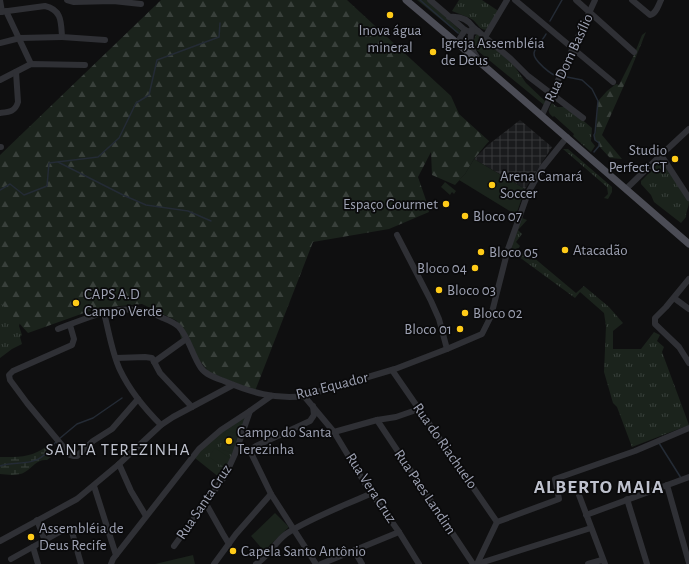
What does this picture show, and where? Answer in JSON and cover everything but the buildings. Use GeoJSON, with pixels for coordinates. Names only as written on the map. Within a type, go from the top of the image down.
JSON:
{"type":"FeatureCollection","features":[{"type":"Feature","properties":{"kind":"main road"},"geometry":{"type":"LineString","coordinates":[[406,0],[457,40],[480,62],[689,244]]}},
{"type":"Feature","properties":{"kind":"street"},"geometry":{"type":"LineString","coordinates":[[0,0],[2,12],[20,38],[31,64]]}},
{"type":"Feature","properties":{"kind":"street"},"geometry":{"type":"LineString","coordinates":[[67,0],[74,2],[140,4]]}},
{"type":"Feature","properties":{"kind":"street"},"geometry":{"type":"LineString","coordinates":[[430,0],[449,17],[455,16],[464,19],[470,30],[471,50],[480,62]]}},
{"type":"Feature","properties":{"kind":"street"},"geometry":{"type":"LineString","coordinates":[[485,37],[493,26],[507,0]]}},
{"type":"Feature","properties":{"kind":"street"},"geometry":{"type":"LineString","coordinates":[[515,0],[613,82]]}},
{"type":"Feature","properties":{"kind":"street"},"geometry":{"type":"LineString","coordinates":[[576,0],[634,52]]}},
{"type":"Feature","properties":{"kind":"street","name":"Rua Dom Basílio"},"geometry":{"type":"LineString","coordinates":[[542,115],[595,0]]}},
{"type":"Feature","properties":{"kind":"street"},"geometry":{"type":"LineString","coordinates":[[632,0],[650,15],[653,14],[661,0]]}},
{"type":"Feature","properties":{"kind":"street"},"geometry":{"type":"LineString","coordinates":[[2,12],[45,6],[51,7],[56,10],[59,15],[62,37]]}},
{"type":"Feature","properties":{"kind":"street"},"geometry":{"type":"LineString","coordinates":[[470,41],[464,45],[457,40],[470,30],[478,31],[511,59],[528,76],[583,118]]}},
{"type":"Feature","properties":{"kind":"street"},"geometry":{"type":"LineString","coordinates":[[0,43],[20,38],[62,37],[105,40]]}},
{"type":"Feature","properties":{"kind":"street"},"geometry":{"type":"LineString","coordinates":[[0,80],[31,64],[84,65]]}},
{"type":"Feature","properties":{"kind":"street"},"geometry":{"type":"LineString","coordinates":[[0,113],[15,110],[17,106],[16,72]]}},
{"type":"Feature","properties":{"kind":"street"},"geometry":{"type":"LineString","coordinates":[[626,189],[689,129]]}},
{"type":"Feature","properties":{"kind":"street","name":"Rua Equador"},"geometry":{"type":"LineString","coordinates":[[58,329],[104,313],[125,309],[149,312],[175,324],[180,328],[204,372],[233,385],[271,396],[304,396],[392,370],[478,336],[485,329],[491,316],[508,249],[528,193],[542,168],[567,137]]}},
{"type":"Feature","properties":{"kind":"street"},"geometry":{"type":"LineString","coordinates":[[661,155],[689,198]]}},
{"type":"Feature","properties":{"kind":"street"},"geometry":{"type":"LineString","coordinates":[[397,235],[431,301],[439,320],[447,349]]}},
{"type":"Feature","properties":{"kind":"street"},"geometry":{"type":"LineString","coordinates":[[689,279],[655,318],[655,324],[679,347],[689,363]]}},
{"type":"Feature","properties":{"kind":"street"},"geometry":{"type":"LineString","coordinates":[[674,298],[689,309]]}},
{"type":"Feature","properties":{"kind":"street"},"geometry":{"type":"LineString","coordinates":[[104,313],[120,370],[138,399],[152,416],[161,424]]}},
{"type":"Feature","properties":{"kind":"street"},"geometry":{"type":"LineString","coordinates":[[70,324],[74,339],[72,345],[14,371],[9,375],[10,380],[70,455],[75,456],[94,441],[116,427],[138,399]]}},
{"type":"Feature","properties":{"kind":"street"},"geometry":{"type":"LineString","coordinates":[[154,362],[186,338]]}},
{"type":"Feature","properties":{"kind":"street"},"geometry":{"type":"LineString","coordinates":[[116,358],[152,358],[160,374],[192,407]]}},
{"type":"Feature","properties":{"kind":"street","name":"Rua do Riachuelo"},"geometry":{"type":"LineString","coordinates":[[392,370],[497,522]]}},
{"type":"Feature","properties":{"kind":"street"},"geometry":{"type":"LineString","coordinates":[[0,540],[77,499],[120,464],[161,424],[233,385]]}},
{"type":"Feature","properties":{"kind":"street"},"geometry":{"type":"LineString","coordinates":[[111,564],[116,555],[199,449],[221,430],[250,412],[271,396]]}},
{"type":"Feature","properties":{"kind":"street","name":"Rua Vera Cruz"},"geometry":{"type":"LineString","coordinates":[[304,396],[334,432],[354,466],[419,564]]}},
{"type":"Feature","properties":{"kind":"street"},"geometry":{"type":"LineString","coordinates":[[313,406],[314,415],[310,421],[253,448],[251,454],[271,494],[316,564]]}},
{"type":"Feature","properties":{"kind":"street"},"geometry":{"type":"LineString","coordinates":[[334,432],[377,420],[396,417],[419,409]]}},
{"type":"Feature","properties":{"kind":"street","name":"Rua Santa Cruz"},"geometry":{"type":"LineString","coordinates":[[174,546],[225,476],[235,454],[250,412]]}},
{"type":"Feature","properties":{"kind":"street","name":"Rua Paes Landim"},"geometry":{"type":"LineString","coordinates":[[377,420],[473,564]]}},
{"type":"Feature","properties":{"kind":"street"},"geometry":{"type":"LineString","coordinates":[[477,564],[497,522],[559,499],[555,479],[659,441],[689,428]]}},
{"type":"Feature","properties":{"kind":"street"},"geometry":{"type":"LineString","coordinates":[[120,464],[131,491],[146,516]]}},
{"type":"Feature","properties":{"kind":"street"},"geometry":{"type":"LineString","coordinates":[[586,515],[688,477]]}},
{"type":"Feature","properties":{"kind":"street"},"geometry":{"type":"LineString","coordinates":[[667,485],[689,563],[681,564]]}},
{"type":"Feature","properties":{"kind":"street"},"geometry":{"type":"LineString","coordinates":[[94,486],[116,555]]}},
{"type":"Feature","properties":{"kind":"street"},"geometry":{"type":"LineString","coordinates":[[256,564],[263,562],[280,540],[294,529],[372,493]]}},
{"type":"Feature","properties":{"kind":"street"},"geometry":{"type":"LineString","coordinates":[[214,564],[271,494]]}},
{"type":"Feature","properties":{"kind":"street"},"geometry":{"type":"LineString","coordinates":[[579,495],[603,562],[588,564]]}},
{"type":"Feature","properties":{"kind":"street"},"geometry":{"type":"LineString","coordinates":[[628,499],[648,564]]}},
{"type":"Feature","properties":{"kind":"street"},"geometry":{"type":"LineString","coordinates":[[205,502],[229,544]]}},
{"type":"Feature","properties":{"kind":"street"},"geometry":{"type":"LineString","coordinates":[[37,520],[45,541]]}},
{"type":"Feature","properties":{"kind":"street"},"geometry":{"type":"LineString","coordinates":[[477,564],[591,528]]}},
{"type":"Feature","properties":{"kind":"street"},"geometry":{"type":"LineString","coordinates":[[11,559],[65,529],[70,529],[81,564]]}},
{"type":"Feature","properties":{"kind":"street"},"geometry":{"type":"LineString","coordinates":[[321,564],[399,532]]}},
{"type":"Feature","properties":{"kind":"street"},"geometry":{"type":"LineString","coordinates":[[34,547],[38,564]]}},
{"type":"Feature","properties":{"kind":"street"},"geometry":{"type":"LineString","coordinates":[[354,550],[362,564]]}},
{"type":"Feature","properties":{"kind":"shaded area"},"geometry":{"type":"Polygon","coordinates":[[[520,120],[552,147],[525,189],[474,159],[488,145],[520,120]]]}},
{"type":"Feature","properties":{"kind":"green space"},"geometry":{"type":"Polygon","coordinates":[[[161,0],[347,0],[451,96],[459,114],[489,141],[455,185],[432,175],[431,152],[418,177],[429,212],[389,229],[313,242],[255,391],[209,372],[181,338],[177,321],[142,304],[98,308],[28,333],[0,302],[0,155],[161,0]]]}},
{"type":"Feature","properties":{"kind":"green space"},"geometry":{"type":"Polygon","coordinates":[[[417,0],[427,0],[461,31],[460,35],[417,0]]]}},
{"type":"Feature","properties":{"kind":"green space"},"geometry":{"type":"Polygon","coordinates":[[[459,0],[482,0],[499,13],[488,30],[485,30],[479,27],[468,17],[452,11],[459,0]]]}},
{"type":"Feature","properties":{"kind":"green space"},"geometry":{"type":"Polygon","coordinates":[[[646,32],[602,135],[622,159],[610,158],[595,140],[594,135],[596,133],[598,101],[616,84],[619,85],[642,35],[646,32]]]}},
{"type":"Feature","properties":{"kind":"green space"},"geometry":{"type":"Polygon","coordinates":[[[477,33],[513,64],[526,83],[546,102],[544,105],[473,47],[472,44],[477,33]]]}},
{"type":"Feature","properties":{"kind":"green space"},"geometry":{"type":"Polygon","coordinates":[[[552,103],[557,107],[567,107],[592,128],[591,141],[595,146],[591,152],[573,136],[574,134],[550,114],[549,109],[552,103]]]}},
{"type":"Feature","properties":{"kind":"green space"},"geometry":{"type":"Polygon","coordinates":[[[563,149],[568,149],[612,187],[612,192],[608,199],[604,198],[608,194],[607,187],[563,149]]]}},
{"type":"Feature","properties":{"kind":"green space","name":"Arena Camará Soccer"},"geometry":{"type":"Polygon","coordinates":[[[474,159],[525,189],[516,215],[459,180],[465,174],[474,159]]]}},
{"type":"Feature","properties":{"kind":"green space"},"geometry":{"type":"Polygon","coordinates":[[[661,161],[689,201],[686,217],[681,223],[654,202],[651,195],[641,184],[641,181],[661,161]]]}},
{"type":"Feature","properties":{"kind":"green space"},"geometry":{"type":"Polygon","coordinates":[[[445,182],[456,191],[454,194],[452,192],[450,195],[441,187],[445,182]]]}},
{"type":"Feature","properties":{"kind":"green space"},"geometry":{"type":"Polygon","coordinates":[[[522,218],[527,220],[518,230],[522,234],[516,242],[520,246],[518,249],[530,260],[533,257],[576,293],[584,286],[609,307],[623,323],[613,331],[613,349],[641,349],[654,332],[660,335],[657,341],[664,347],[662,352],[689,425],[632,447],[617,407],[613,403],[604,372],[606,326],[604,313],[580,292],[575,298],[511,251],[512,243],[522,218]]]}},
{"type":"Feature","properties":{"kind":"green space"},"geometry":{"type":"Polygon","coordinates":[[[0,228],[21,319],[19,326],[22,335],[20,337],[22,344],[0,358],[0,228]]]}},
{"type":"Feature","properties":{"kind":"green space"},"geometry":{"type":"Polygon","coordinates":[[[245,418],[226,470],[220,478],[195,458],[217,435],[245,418]]]}},
{"type":"Feature","properties":{"kind":"green space","name":"Campo do Santa Terezinha"},"geometry":{"type":"Polygon","coordinates":[[[226,430],[238,434],[233,453],[220,449],[226,430]]]}},
{"type":"Feature","properties":{"kind":"green space"},"geometry":{"type":"Polygon","coordinates":[[[47,446],[51,450],[51,457],[47,460],[38,462],[20,474],[0,474],[0,457],[19,457],[30,455],[47,446]]]}},
{"type":"Feature","properties":{"kind":"green space"},"geometry":{"type":"Polygon","coordinates":[[[215,448],[230,458],[224,467],[209,457],[215,448]]]}},
{"type":"Feature","properties":{"kind":"green space"},"geometry":{"type":"Polygon","coordinates":[[[275,513],[289,527],[264,551],[251,536],[275,513]]]}},
{"type":"Feature","properties":{"kind":"green space"},"geometry":{"type":"Polygon","coordinates":[[[193,555],[195,564],[155,564],[193,555]]]}},
{"type":"Feature","properties":{"kind":"waterway"},"geometry":{"type":"LineString","coordinates":[[420,0],[458,33]]}},
{"type":"Feature","properties":{"kind":"waterway"},"geometry":{"type":"LineString","coordinates":[[550,21],[562,0]]}},
{"type":"Feature","properties":{"kind":"waterway"},"geometry":{"type":"LineString","coordinates":[[0,190],[10,184],[24,195],[47,186],[49,163],[98,157],[119,138],[136,103],[149,95],[157,60],[219,37],[220,23]]}},
{"type":"Feature","properties":{"kind":"waterway"},"geometry":{"type":"LineString","coordinates":[[546,34],[536,48],[534,56],[543,67],[558,76]]}},
{"type":"Feature","properties":{"kind":"waterway"},"geometry":{"type":"LineString","coordinates":[[562,76],[582,80],[592,89],[598,101],[594,135],[595,140],[599,143],[599,146],[594,152]]}},
{"type":"Feature","properties":{"kind":"waterway"},"geometry":{"type":"LineString","coordinates":[[58,162],[146,205],[188,211],[211,221]]}},
{"type":"Feature","properties":{"kind":"waterway"},"geometry":{"type":"LineString","coordinates":[[59,439],[77,424],[93,418],[122,398]]}},
{"type":"Feature","properties":{"kind":"waterway"},"geometry":{"type":"LineString","coordinates":[[0,466],[38,459],[56,442]]}},
{"type":"Feature","properties":{"kind":"waterway"},"geometry":{"type":"LineString","coordinates":[[659,443],[681,478]]}},
{"type":"Feature","properties":{"kind":"place","name":"Inova água mineral"},"geometry":{"type":"Point","coordinates":[390,15]}},
{"type":"Feature","properties":{"kind":"place","name":"Igreja Assembléia de Deus"},"geometry":{"type":"Point","coordinates":[433,52]}},
{"type":"Feature","properties":{"kind":"place","name":"Studio Perfect CT"},"geometry":{"type":"Point","coordinates":[675,159]}},
{"type":"Feature","properties":{"kind":"place","name":"Arena Camará Soccer"},"geometry":{"type":"Point","coordinates":[492,185]}},
{"type":"Feature","properties":{"kind":"place","name":"Espaço Gourmet"},"geometry":{"type":"Point","coordinates":[446,204]}},
{"type":"Feature","properties":{"kind":"place","name":"Bloco 07"},"geometry":{"type":"Point","coordinates":[465,216]}},
{"type":"Feature","properties":{"kind":"place","name":"Atacadão"},"geometry":{"type":"Point","coordinates":[565,250]}},
{"type":"Feature","properties":{"kind":"place","name":"Bloco 05"},"geometry":{"type":"Point","coordinates":[481,252]}},
{"type":"Feature","properties":{"kind":"place","name":"Bloco 04"},"geometry":{"type":"Point","coordinates":[475,268]}},
{"type":"Feature","properties":{"kind":"place","name":"Bloco 03"},"geometry":{"type":"Point","coordinates":[439,290]}},
{"type":"Feature","properties":{"kind":"place","name":"CAPS A.D Campo Verde"},"geometry":{"type":"Point","coordinates":[76,303]}},
{"type":"Feature","properties":{"kind":"place","name":"Bloco 02"},"geometry":{"type":"Point","coordinates":[465,313]}},
{"type":"Feature","properties":{"kind":"place","name":"Bloco 01"},"geometry":{"type":"Point","coordinates":[460,329]}},
{"type":"Feature","properties":{"kind":"place","name":"Campo do Santa Terezinha"},"geometry":{"type":"Point","coordinates":[229,441]}},
{"type":"Feature","properties":{"kind":"place","name":"Assembléia de Deus Recife"},"geometry":{"type":"Point","coordinates":[31,537]}},
{"type":"Feature","properties":{"kind":"place","name":"Capela Santo Antônio"},"geometry":{"type":"Point","coordinates":[233,551]}},
{"type":"Feature","properties":{"kind":"district","name":"SANTA TEREZINHA"},"geometry":{"type":"Point","coordinates":[118,449]}},
{"type":"Feature","properties":{"kind":"district","name":"ALBERTO MAIA"},"geometry":{"type":"Point","coordinates":[599,487]}}]}
